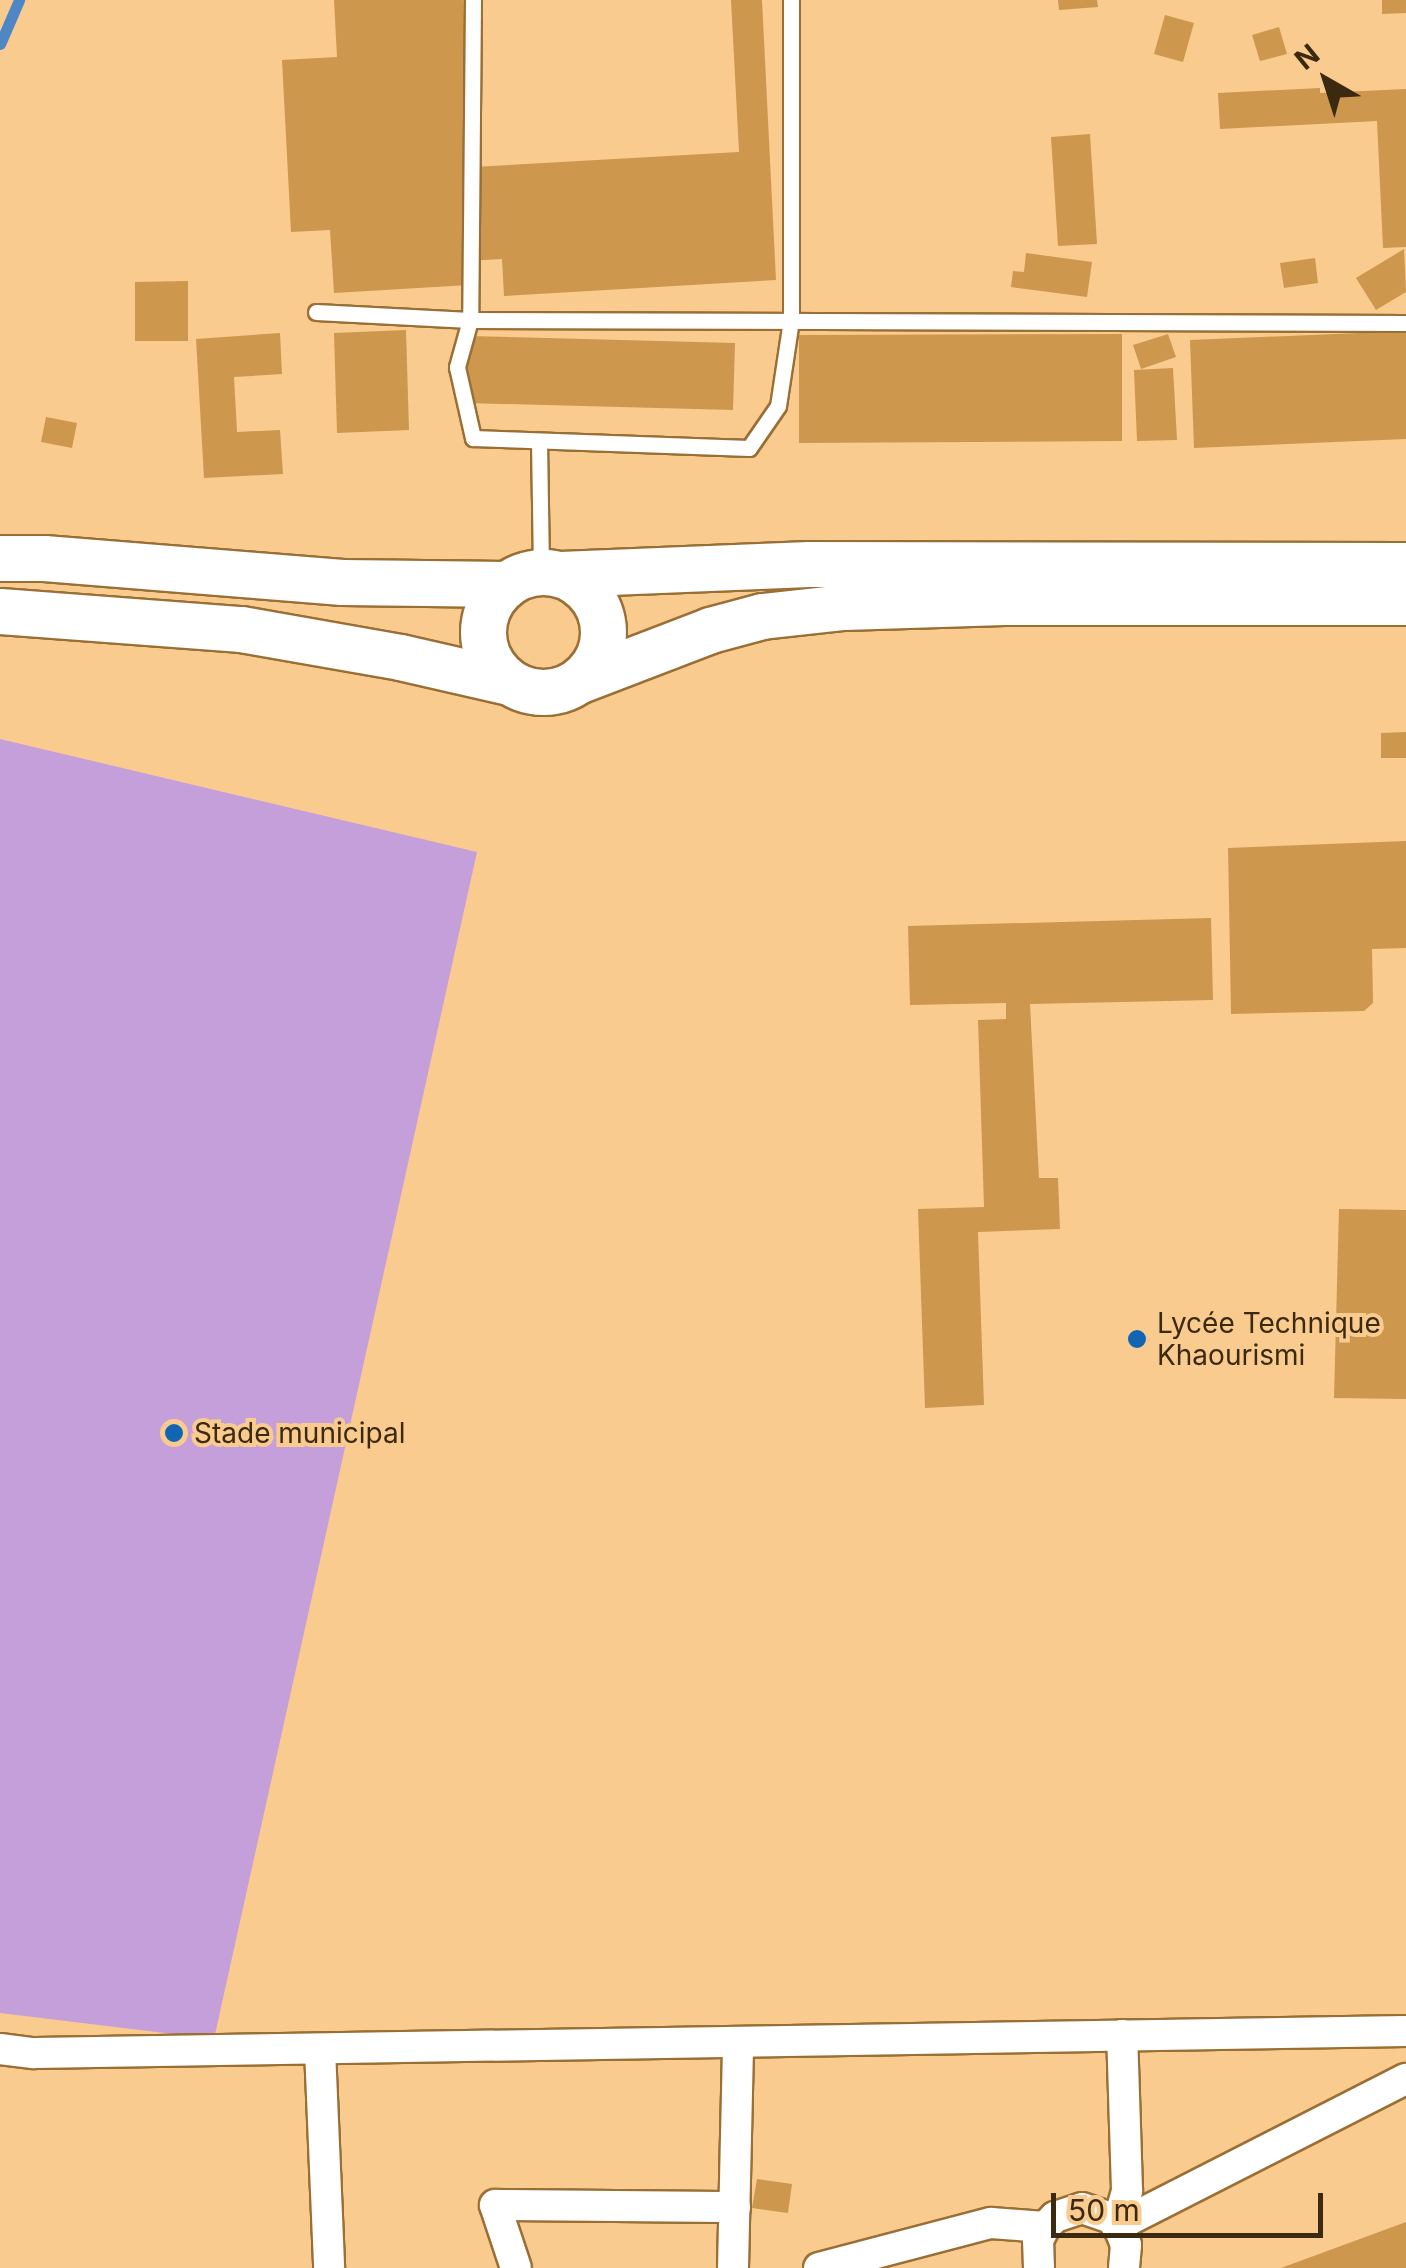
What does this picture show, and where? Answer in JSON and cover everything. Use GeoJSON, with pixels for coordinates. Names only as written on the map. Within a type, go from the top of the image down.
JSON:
{"type":"FeatureCollection","features":[{"type":"Feature","properties":{"kind":"main road"},"geometry":{"type":"LineString","coordinates":[[0,558],[44,558],[342,582],[810,564],[1406,565]]}},
{"type":"Feature","properties":{"kind":"main road"},"geometry":{"type":"LineString","coordinates":[[508,682],[486,653],[485,616],[536,577],[577,582],[600,612],[600,649],[580,680]]}},
{"type":"Feature","properties":{"kind":"main road"},"geometry":{"type":"LineString","coordinates":[[0,611],[241,629],[544,692],[710,630],[762,616],[844,607],[1004,602],[1406,602]]}},
{"type":"Feature","properties":{"kind":"street"},"geometry":{"type":"LineString","coordinates":[[0,2049],[35,2053],[1406,2031]]}},
{"type":"Feature","properties":{"kind":"street"},"geometry":{"type":"LineString","coordinates":[[1118,2226],[1127,2190],[1122,2036]]}},
{"type":"Feature","properties":{"kind":"street"},"geometry":{"type":"LineString","coordinates":[[733,2268],[738,2042]]}},
{"type":"Feature","properties":{"kind":"street"},"geometry":{"type":"LineString","coordinates":[[320,2049],[329,2268]]}},
{"type":"Feature","properties":{"kind":"street"},"geometry":{"type":"LineString","coordinates":[[1118,2226],[1406,2079]]}},
{"type":"Feature","properties":{"kind":"street"},"geometry":{"type":"LineString","coordinates":[[516,2268],[495,2205],[734,2207]]}},
{"type":"Feature","properties":{"kind":"street"},"geometry":{"type":"LineString","coordinates":[[1038,2268],[1038,2240],[1045,2227],[1055,2216],[1082,2208],[1096,2210],[1118,2226],[1126,2245],[1124,2268]]}},
{"type":"Feature","properties":{"kind":"street"},"geometry":{"type":"LineString","coordinates":[[819,2268],[991,2223],[1045,2227]]}},
{"type":"Feature","properties":{"kind":"lane"},"geometry":{"type":"LineString","coordinates":[[473,0],[470,320],[457,367],[473,438],[749,448],[778,406],[791,320],[791,0]]}},
{"type":"Feature","properties":{"kind":"lane"},"geometry":{"type":"LineString","coordinates":[[316,312],[470,320],[1406,323]]}},
{"type":"Feature","properties":{"kind":"lane"},"geometry":{"type":"LineString","coordinates":[[536,577],[539,440]]}},
{"type":"Feature","properties":{"kind":"shaded area","name":"Stade municipal"},"geometry":{"type":"Polygon","coordinates":[[[0,739],[477,852],[214,2039],[0,2013],[0,739]]]}},
{"type":"Feature","properties":{"kind":"building"},"geometry":{"type":"Polygon","coordinates":[[[334,0],[465,0],[474,167],[739,152],[731,0],[762,0],[776,280],[504,296],[502,259],[468,261],[469,285],[334,293],[330,230],[291,232],[282,60],[337,57],[334,0]]]}},
{"type":"Feature","properties":{"kind":"building"},"geometry":{"type":"Polygon","coordinates":[[[1058,0],[1097,0],[1098,7],[1059,10],[1058,0]]]}},
{"type":"Feature","properties":{"kind":"building"},"geometry":{"type":"Polygon","coordinates":[[[1382,0],[1406,0],[1406,13],[1382,14],[1382,0]]]}},
{"type":"Feature","properties":{"kind":"building"},"geometry":{"type":"Polygon","coordinates":[[[1165,15],[1194,23],[1183,62],[1154,54],[1165,15]]]}},
{"type":"Feature","properties":{"kind":"building"},"geometry":{"type":"Polygon","coordinates":[[[1279,27],[1287,54],[1260,61],[1252,35],[1279,27]]]}},
{"type":"Feature","properties":{"kind":"building"},"geometry":{"type":"Polygon","coordinates":[[[1320,88],[1320,93],[1406,89],[1406,247],[1383,248],[1377,121],[1220,129],[1218,93],[1320,88]]]}},
{"type":"Feature","properties":{"kind":"building"},"geometry":{"type":"Polygon","coordinates":[[[1090,134],[1097,244],[1058,246],[1051,137],[1090,134]]]}},
{"type":"Feature","properties":{"kind":"building"},"geometry":{"type":"Polygon","coordinates":[[[1404,249],[1406,292],[1376,310],[1356,278],[1404,249]]]}},
{"type":"Feature","properties":{"kind":"building"},"geometry":{"type":"Polygon","coordinates":[[[1026,253],[1092,262],[1087,297],[1011,287],[1013,271],[1024,272],[1026,253]]]}},
{"type":"Feature","properties":{"kind":"building"},"geometry":{"type":"Polygon","coordinates":[[[1315,258],[1318,283],[1284,288],[1280,263],[1315,258]]]}},
{"type":"Feature","properties":{"kind":"building"},"geometry":{"type":"Polygon","coordinates":[[[188,281],[188,341],[135,341],[135,282],[188,281]]]}},
{"type":"Feature","properties":{"kind":"building"},"geometry":{"type":"Polygon","coordinates":[[[406,330],[409,430],[337,433],[334,333],[406,330]]]}},
{"type":"Feature","properties":{"kind":"building"},"geometry":{"type":"Polygon","coordinates":[[[1406,331],[1406,439],[1194,448],[1190,340],[1406,331]]]}},
{"type":"Feature","properties":{"kind":"building"},"geometry":{"type":"Polygon","coordinates":[[[280,333],[282,374],[234,377],[237,432],[280,430],[283,474],[204,478],[196,339],[280,333]]]}},
{"type":"Feature","properties":{"kind":"building"},"geometry":{"type":"Polygon","coordinates":[[[1122,334],[1122,441],[799,443],[799,335],[1122,334]]]}},
{"type":"Feature","properties":{"kind":"building"},"geometry":{"type":"Polygon","coordinates":[[[1168,334],[1176,357],[1141,369],[1133,345],[1168,334]]]}},
{"type":"Feature","properties":{"kind":"building"},"geometry":{"type":"Polygon","coordinates":[[[467,336],[735,343],[733,410],[465,403],[467,336]]]}},
{"type":"Feature","properties":{"kind":"building"},"geometry":{"type":"Polygon","coordinates":[[[1173,368],[1177,440],[1137,441],[1134,370],[1173,368]]]}},
{"type":"Feature","properties":{"kind":"building"},"geometry":{"type":"Polygon","coordinates":[[[46,417],[77,423],[72,448],[41,442],[46,417]]]}},
{"type":"Feature","properties":{"kind":"building"},"geometry":{"type":"Polygon","coordinates":[[[1406,732],[1406,758],[1381,758],[1381,733],[1406,732]]]}},
{"type":"Feature","properties":{"kind":"building"},"geometry":{"type":"Polygon","coordinates":[[[1406,841],[1406,948],[1372,949],[1373,1003],[1364,1011],[1231,1014],[1228,848],[1406,841]]]}},
{"type":"Feature","properties":{"kind":"building"},"geometry":{"type":"Polygon","coordinates":[[[1211,918],[1213,1000],[1030,1004],[1039,1178],[1058,1178],[1060,1229],[978,1232],[984,1405],[925,1408],[918,1209],[984,1207],[978,1020],[1006,1019],[1006,1003],[910,1005],[908,926],[1211,918]]]}},
{"type":"Feature","properties":{"kind":"building"},"geometry":{"type":"Polygon","coordinates":[[[1339,1209],[1406,1210],[1406,1399],[1334,1398],[1339,1209]]]}},
{"type":"Feature","properties":{"kind":"building"},"geometry":{"type":"Polygon","coordinates":[[[757,2179],[792,2184],[788,2213],[752,2208],[757,2179]]]}},
{"type":"Feature","properties":{"kind":"building"},"geometry":{"type":"Polygon","coordinates":[[[1406,2222],[1406,2268],[1281,2268],[1406,2222]]]}},
{"type":"Feature","properties":{"kind":"waterway"},"geometry":{"type":"LineString","coordinates":[[0,44],[19,0]]}},
{"type":"Feature","properties":{"kind":"place","name":"Lycée Technique Khaourismi"},"geometry":{"type":"Point","coordinates":[1137,1339]}},
{"type":"Feature","properties":{"kind":"place","name":"Stade municipal"},"geometry":{"type":"Point","coordinates":[174,1433]}}]}
